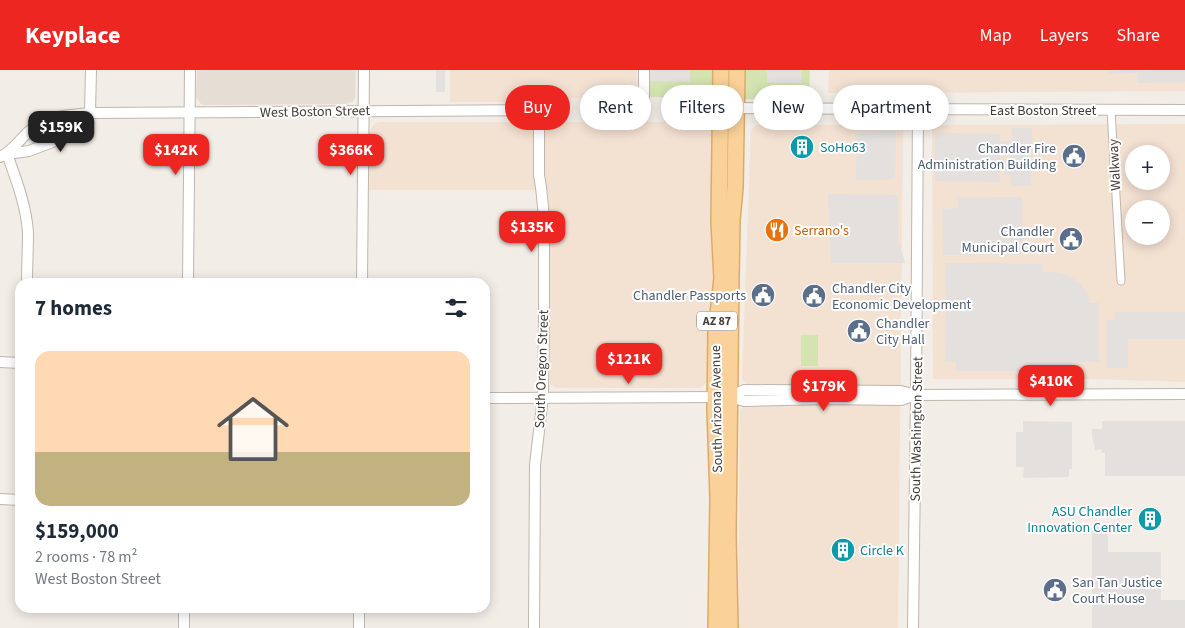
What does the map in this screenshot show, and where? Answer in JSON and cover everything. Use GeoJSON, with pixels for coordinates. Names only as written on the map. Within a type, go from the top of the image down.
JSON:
{"type":"FeatureCollection","features":[{"type":"Feature","properties":{"kind":"main road","name":"South Arizona Avenue"},"geometry":{"type":"LineString","coordinates":[[721,70],[721,85]]}},
{"type":"Feature","properties":{"kind":"main road","name":"South Arizona Avenue"},"geometry":{"type":"LineString","coordinates":[[737,70],[737,85]]}},
{"type":"Feature","properties":{"kind":"main road","name":"South Arizona Avenue"},"geometry":{"type":"LineString","coordinates":[[720,130],[719,215],[722,278],[716,332],[723,397]]}},
{"type":"Feature","properties":{"kind":"main road","name":"South Arizona Avenue"},"geometry":{"type":"LineString","coordinates":[[716,628],[723,606],[723,397],[735,188],[736,130]]}},
{"type":"Feature","properties":{"kind":"main road","name":"South Arizona Avenue"},"geometry":{"type":"LineString","coordinates":[[723,606],[730,628]]}},
{"type":"Feature","properties":{"kind":"street"},"geometry":{"type":"LineString","coordinates":[[27,278],[28,231],[24,207],[19,187],[4,155],[29,151],[63,138],[83,126],[90,113],[91,70]]}},
{"type":"Feature","properties":{"kind":"street"},"geometry":{"type":"LineString","coordinates":[[188,278],[190,70]]}},
{"type":"Feature","properties":{"kind":"street"},"geometry":{"type":"LineString","coordinates":[[362,278],[364,70]]}},
{"type":"Feature","properties":{"kind":"street"},"geometry":{"type":"LineString","coordinates":[[644,70],[644,85]]}},
{"type":"Feature","properties":{"kind":"street","name":"East Boston Street"},"geometry":{"type":"LineString","coordinates":[[743,108],[833,109]]}},
{"type":"Feature","properties":{"kind":"street","name":"East Boston Street"},"geometry":{"type":"LineString","coordinates":[[949,109],[1185,110]]}},
{"type":"Feature","properties":{"kind":"street","name":"West Boston Street"},"geometry":{"type":"LineString","coordinates":[[4,155],[28,132],[42,122],[51,118],[90,113],[505,110]]}},
{"type":"Feature","properties":{"kind":"street","name":"Walkway"},"geometry":{"type":"LineString","coordinates":[[1111,110],[1121,281]]}},
{"type":"Feature","properties":{"kind":"street","name":"South Oregon Street"},"geometry":{"type":"LineString","coordinates":[[534,628],[535,466],[543,397],[544,319],[544,217],[539,175],[540,130]]}},
{"type":"Feature","properties":{"kind":"street","name":"South Washington Street"},"geometry":{"type":"LineString","coordinates":[[913,628],[918,130]]}},
{"type":"Feature","properties":{"kind":"street"},"geometry":{"type":"LineString","coordinates":[[0,362],[15,362]]}},
{"type":"Feature","properties":{"kind":"street"},"geometry":{"type":"LineString","coordinates":[[490,398],[723,397],[744,401],[901,400],[916,395],[1185,394]]}},
{"type":"Feature","properties":{"kind":"street"},"geometry":{"type":"LineString","coordinates":[[0,499],[15,500]]}},
{"type":"Feature","properties":{"kind":"street"},"geometry":{"type":"LineString","coordinates":[[184,613],[184,628]]}},
{"type":"Feature","properties":{"kind":"street"},"geometry":{"type":"LineString","coordinates":[[359,613],[359,628]]}},
{"type":"Feature","properties":{"kind":"shaded area"},"geometry":{"type":"Polygon","coordinates":[[[197,70],[356,70],[355,98],[346,104],[204,105],[196,97],[197,70]]]}},
{"type":"Feature","properties":{"kind":"shaded area"},"geometry":{"type":"Polygon","coordinates":[[[436,70],[445,70],[445,92],[436,92],[436,70]]]}},
{"type":"Feature","properties":{"kind":"shaded area"},"geometry":{"type":"Polygon","coordinates":[[[450,70],[637,70],[637,85],[580,85],[580,98],[570,98],[570,85],[505,85],[505,102],[450,102],[450,70]]]}},
{"type":"Feature","properties":{"kind":"shaded area"},"geometry":{"type":"Polygon","coordinates":[[[649,70],[690,70],[690,82],[649,81],[649,70]]]}},
{"type":"Feature","properties":{"kind":"shaded area"},"geometry":{"type":"Polygon","coordinates":[[[767,70],[801,70],[802,83],[767,83],[767,70]]]}},
{"type":"Feature","properties":{"kind":"shaded area"},"geometry":{"type":"Polygon","coordinates":[[[829,70],[1185,70],[1185,91],[949,92],[949,85],[833,85],[833,93],[828,93],[829,70]]]}},
{"type":"Feature","properties":{"kind":"shaded area"},"geometry":{"type":"Polygon","coordinates":[[[1109,70],[1185,70],[1185,82],[1137,83],[1137,73],[1109,74],[1109,70]]]}},
{"type":"Feature","properties":{"kind":"shaded area"},"geometry":{"type":"Polygon","coordinates":[[[505,122],[505,130],[570,130],[570,122],[580,122],[580,130],[651,130],[651,122],[661,122],[661,130],[714,130],[715,273],[710,324],[708,380],[703,387],[699,388],[557,388],[550,384],[550,222],[548,190],[369,190],[370,132],[376,123],[505,122]]]}},
{"type":"Feature","properties":{"kind":"shaded area"},"geometry":{"type":"Polygon","coordinates":[[[1185,124],[1185,382],[1095,379],[933,379],[932,130],[949,130],[949,125],[1185,124]]]}},
{"type":"Feature","properties":{"kind":"shaded area"},"geometry":{"type":"Polygon","coordinates":[[[823,125],[833,125],[833,130],[903,130],[898,628],[738,628],[740,410],[748,404],[748,385],[742,379],[751,130],[753,128],[753,130],[823,130],[823,125]]]}},
{"type":"Feature","properties":{"kind":"shaded area"},"geometry":{"type":"Polygon","coordinates":[[[1012,128],[1032,128],[1031,186],[1011,186],[1011,175],[1004,174],[1004,159],[1012,159],[1011,152],[1000,152],[1000,182],[935,181],[935,133],[1000,134],[1000,141],[1011,141],[1012,128]]]}},
{"type":"Feature","properties":{"kind":"shaded area"},"geometry":{"type":"Polygon","coordinates":[[[896,131],[895,179],[856,180],[857,133],[896,131]]]}},
{"type":"Feature","properties":{"kind":"shaded area"},"geometry":{"type":"Polygon","coordinates":[[[828,194],[898,195],[898,239],[905,263],[831,263],[828,194]]]}},
{"type":"Feature","properties":{"kind":"shaded area"},"geometry":{"type":"Polygon","coordinates":[[[1022,197],[1023,255],[943,255],[942,209],[958,208],[958,198],[1022,197]]]}},
{"type":"Feature","properties":{"kind":"shaded area"},"geometry":{"type":"Polygon","coordinates":[[[946,263],[1043,264],[1043,272],[1054,272],[1071,277],[1081,285],[1090,303],[1099,303],[1099,362],[1073,362],[1072,371],[956,371],[956,362],[945,362],[946,263]]]}},
{"type":"Feature","properties":{"kind":"shaded area"},"geometry":{"type":"Polygon","coordinates":[[[1115,312],[1185,312],[1185,339],[1128,339],[1128,368],[1107,368],[1107,320],[1115,320],[1115,312]]]}},
{"type":"Feature","properties":{"kind":"shaded area"},"geometry":{"type":"Polygon","coordinates":[[[1023,421],[1072,422],[1072,469],[1069,469],[1069,477],[1023,478],[1024,467],[1016,467],[1016,432],[1023,432],[1023,421]]]}},
{"type":"Feature","properties":{"kind":"shaded area"},"geometry":{"type":"Polygon","coordinates":[[[1102,421],[1185,421],[1185,476],[1105,476],[1105,453],[1102,453],[1101,449],[1095,451],[1092,435],[1092,429],[1102,429],[1102,421]]]}},
{"type":"Feature","properties":{"kind":"shaded area"},"geometry":{"type":"Polygon","coordinates":[[[1092,526],[1108,526],[1108,552],[1161,552],[1161,600],[1185,600],[1185,628],[1092,628],[1092,526]]]}},
{"type":"Feature","properties":{"kind":"green space"},"geometry":{"type":"Polygon","coordinates":[[[649,70],[810,70],[809,85],[753,85],[753,99],[743,99],[743,85],[661,85],[661,97],[651,97],[651,85],[649,85],[649,70]]]}},
{"type":"Feature","properties":{"kind":"green space"},"geometry":{"type":"Polygon","coordinates":[[[801,335],[818,335],[818,366],[801,366],[801,335]]]}},
{"type":"Feature","properties":{"kind":"place","name":"SoHo63"},"geometry":{"type":"Point","coordinates":[802,147]}},
{"type":"Feature","properties":{"kind":"place","name":"Chandler Fire Administration Building"},"geometry":{"type":"Point","coordinates":[1074,156]}},
{"type":"Feature","properties":{"kind":"place","name":"Serrano's"},"geometry":{"type":"Point","coordinates":[777,230]}},
{"type":"Feature","properties":{"kind":"place","name":"Chandler Municipal Court"},"geometry":{"type":"Point","coordinates":[1071,239]}},
{"type":"Feature","properties":{"kind":"place","name":"Chandler Passports"},"geometry":{"type":"Point","coordinates":[763,295]}},
{"type":"Feature","properties":{"kind":"place","name":"Chandler City Economic Development"},"geometry":{"type":"Point","coordinates":[814,296]}},
{"type":"Feature","properties":{"kind":"place","name":"Chandler City Hall"},"geometry":{"type":"Point","coordinates":[859,331]}},
{"type":"Feature","properties":{"kind":"place","name":"ASU Chandler Innovation Center"},"geometry":{"type":"Point","coordinates":[1150,519]}},
{"type":"Feature","properties":{"kind":"place","name":"Circle K"},"geometry":{"type":"Point","coordinates":[843,550]}},
{"type":"Feature","properties":{"kind":"place","name":"San Tan Justice Court House"},"geometry":{"type":"Point","coordinates":[1055,590]}}]}
